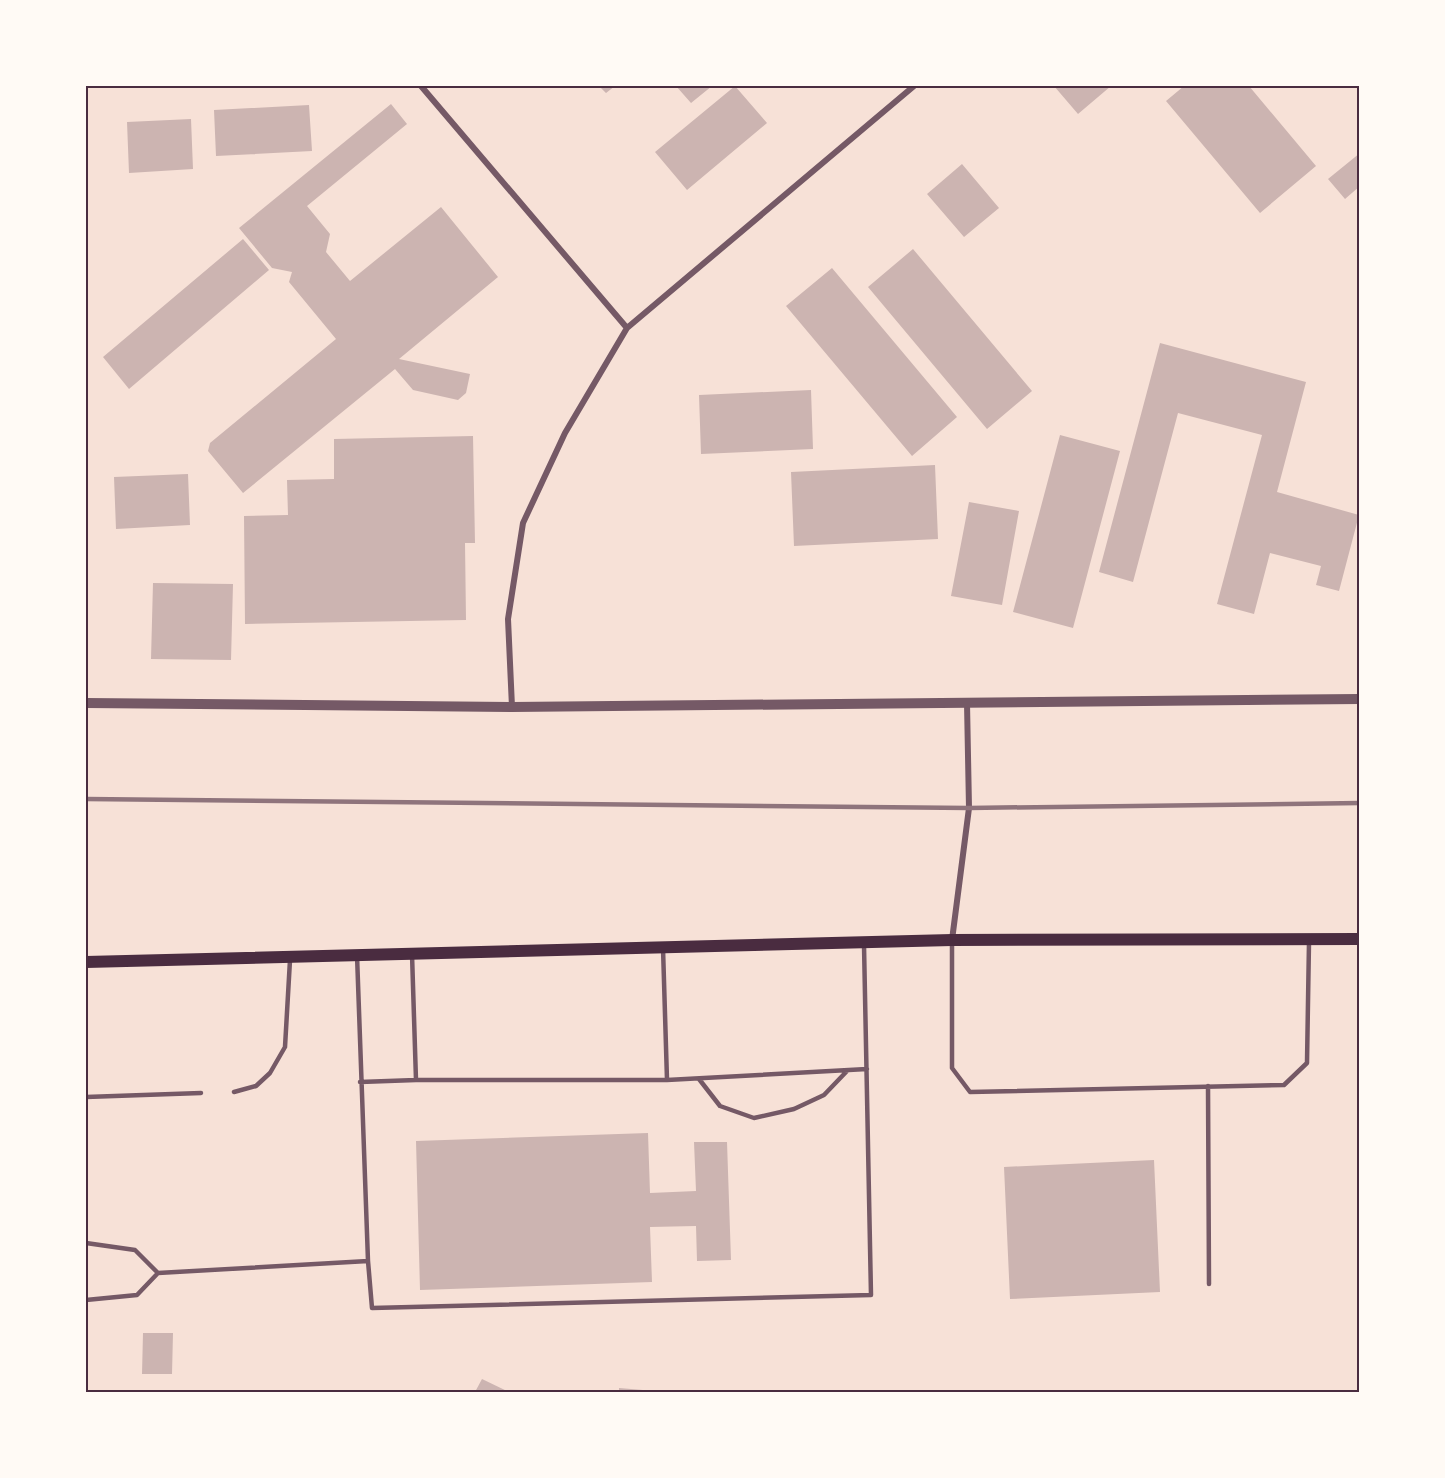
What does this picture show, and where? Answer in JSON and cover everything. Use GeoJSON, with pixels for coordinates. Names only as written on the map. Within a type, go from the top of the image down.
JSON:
{"type":"FeatureCollection","features":[{"type":"Feature","properties":{"kind":"main road"},"geometry":{"type":"LineString","coordinates":[[86,962],[952,940],[1359,939]]}},
{"type":"Feature","properties":{"kind":"street"},"geometry":{"type":"LineString","coordinates":[[420,86],[627,328]]}},
{"type":"Feature","properties":{"kind":"street"},"geometry":{"type":"LineString","coordinates":[[512,707],[508,620],[524,523],[565,433],[627,328],[914,86]]}},
{"type":"Feature","properties":{"kind":"street"},"geometry":{"type":"LineString","coordinates":[[86,704],[512,707],[1359,699]]}},
{"type":"Feature","properties":{"kind":"street"},"geometry":{"type":"LineString","coordinates":[[952,940],[969,808],[967,703]]}},
{"type":"Feature","properties":{"kind":"lane"},"geometry":{"type":"LineString","coordinates":[[952,940],[952,1068],[970,1092],[1284,1084],[1307,1062],[1309,939]]}},
{"type":"Feature","properties":{"kind":"lane"},"geometry":{"type":"LineString","coordinates":[[357,955],[360,1082],[372,1308],[871,1295],[864,942]]}},
{"type":"Feature","properties":{"kind":"lane"},"geometry":{"type":"LineString","coordinates":[[663,948],[667,1080]]}},
{"type":"Feature","properties":{"kind":"lane"},"geometry":{"type":"LineString","coordinates":[[412,954],[416,1080]]}},
{"type":"Feature","properties":{"kind":"lane"},"geometry":{"type":"LineString","coordinates":[[234,1092],[256,1086],[270,1073],[285,1047],[290,957]]}},
{"type":"Feature","properties":{"kind":"lane"},"geometry":{"type":"LineString","coordinates":[[360,1082],[667,1080],[867,1069]]}},
{"type":"Feature","properties":{"kind":"lane"},"geometry":{"type":"LineString","coordinates":[[699,1079],[720,1106],[754,1118],[794,1108],[824,1095],[847,1071]]}},
{"type":"Feature","properties":{"kind":"lane"},"geometry":{"type":"LineString","coordinates":[[1208,1086],[1209,1284]]}},
{"type":"Feature","properties":{"kind":"lane"},"geometry":{"type":"LineString","coordinates":[[86,1097],[201,1093]]}},
{"type":"Feature","properties":{"kind":"lane"},"geometry":{"type":"LineString","coordinates":[[86,1243],[135,1250],[158,1274]]}},
{"type":"Feature","properties":{"kind":"lane"},"geometry":{"type":"LineString","coordinates":[[86,1300],[137,1295],[158,1274],[368,1261]]}},
{"type":"Feature","properties":{"kind":"building"},"geometry":{"type":"Polygon","coordinates":[[[599,86],[615,86],[606,93],[599,86]]]}},
{"type":"Feature","properties":{"kind":"building"},"geometry":{"type":"Polygon","coordinates":[[[676,86],[712,86],[691,103],[676,86]]]}},
{"type":"Feature","properties":{"kind":"building"},"geometry":{"type":"Polygon","coordinates":[[[735,86],[767,123],[687,190],[655,152],[735,86]]]}},
{"type":"Feature","properties":{"kind":"building"},"geometry":{"type":"Polygon","coordinates":[[[1054,86],[1111,86],[1078,114],[1054,86]]]}},
{"type":"Feature","properties":{"kind":"building"},"geometry":{"type":"Polygon","coordinates":[[[1184,86],[1249,86],[1316,166],[1260,213],[1166,101],[1184,86]]]}},
{"type":"Feature","properties":{"kind":"building"},"geometry":{"type":"Polygon","coordinates":[[[391,104],[407,124],[307,206],[330,234],[326,252],[350,281],[441,207],[498,277],[399,359],[470,374],[466,393],[458,400],[413,390],[395,369],[243,493],[208,451],[210,443],[336,339],[289,282],[292,272],[272,268],[239,228],[391,104]]]}},
{"type":"Feature","properties":{"kind":"building"},"geometry":{"type":"Polygon","coordinates":[[[309,105],[312,151],[216,156],[214,110],[309,105]]]}},
{"type":"Feature","properties":{"kind":"building"},"geometry":{"type":"Polygon","coordinates":[[[191,119],[193,169],[129,173],[127,122],[191,119]]]}},
{"type":"Feature","properties":{"kind":"building"},"geometry":{"type":"Polygon","coordinates":[[[1360,153],[1360,186],[1345,199],[1328,179],[1360,153]]]}},
{"type":"Feature","properties":{"kind":"building"},"geometry":{"type":"Polygon","coordinates":[[[962,164],[999,208],[964,237],[927,194],[962,164]]]}},
{"type":"Feature","properties":{"kind":"building"},"geometry":{"type":"Polygon","coordinates":[[[243,239],[269,270],[129,389],[103,357],[243,239]]]}},
{"type":"Feature","properties":{"kind":"building"},"geometry":{"type":"Polygon","coordinates":[[[913,249],[1032,391],[987,429],[868,287],[913,249]]]}},
{"type":"Feature","properties":{"kind":"building"},"geometry":{"type":"Polygon","coordinates":[[[832,268],[957,417],[912,456],[786,306],[832,268]]]}},
{"type":"Feature","properties":{"kind":"building"},"geometry":{"type":"Polygon","coordinates":[[[1160,343],[1306,382],[1277,492],[1359,515],[1339,591],[1316,585],[1321,566],[1270,553],[1254,614],[1217,604],[1262,435],[1178,413],[1133,582],[1099,572],[1160,343]]]}},
{"type":"Feature","properties":{"kind":"building"},"geometry":{"type":"Polygon","coordinates":[[[811,390],[813,449],[701,454],[699,395],[811,390]]]}},
{"type":"Feature","properties":{"kind":"building"},"geometry":{"type":"Polygon","coordinates":[[[1060,435],[1120,451],[1073,628],[1013,612],[1060,435]]]}},
{"type":"Feature","properties":{"kind":"building"},"geometry":{"type":"Polygon","coordinates":[[[473,436],[475,543],[465,543],[466,620],[245,624],[244,516],[288,515],[287,480],[334,479],[334,439],[473,436]]]}},
{"type":"Feature","properties":{"kind":"building"},"geometry":{"type":"Polygon","coordinates":[[[935,465],[938,539],[794,546],[791,472],[935,465]]]}},
{"type":"Feature","properties":{"kind":"building"},"geometry":{"type":"Polygon","coordinates":[[[188,474],[190,525],[116,529],[114,477],[188,474]]]}},
{"type":"Feature","properties":{"kind":"building"},"geometry":{"type":"Polygon","coordinates":[[[969,502],[1019,511],[1002,605],[951,596],[969,502]]]}},
{"type":"Feature","properties":{"kind":"building"},"geometry":{"type":"Polygon","coordinates":[[[153,583],[233,584],[231,660],[151,659],[153,583]]]}},
{"type":"Feature","properties":{"kind":"building"},"geometry":{"type":"Polygon","coordinates":[[[648,1133],[650,1193],[696,1191],[694,1142],[727,1142],[731,1260],[697,1261],[696,1226],[650,1227],[652,1282],[420,1290],[416,1141],[648,1133]]]}},
{"type":"Feature","properties":{"kind":"building"},"geometry":{"type":"Polygon","coordinates":[[[1154,1160],[1160,1292],[1010,1299],[1004,1167],[1154,1160]]]}},
{"type":"Feature","properties":{"kind":"building"},"geometry":{"type":"Polygon","coordinates":[[[143,1333],[173,1333],[172,1374],[142,1374],[143,1333]]]}},
{"type":"Feature","properties":{"kind":"building"},"geometry":{"type":"Polygon","coordinates":[[[482,1379],[509,1392],[475,1392],[482,1379]]]}},
{"type":"Feature","properties":{"kind":"building"},"geometry":{"type":"Polygon","coordinates":[[[619,1388],[655,1391],[655,1392],[619,1392],[619,1388]]]}},
{"type":"Feature","properties":{"kind":"railway"},"geometry":{"type":"LineString","coordinates":[[86,799],[969,808],[1360,803]]}}]}
